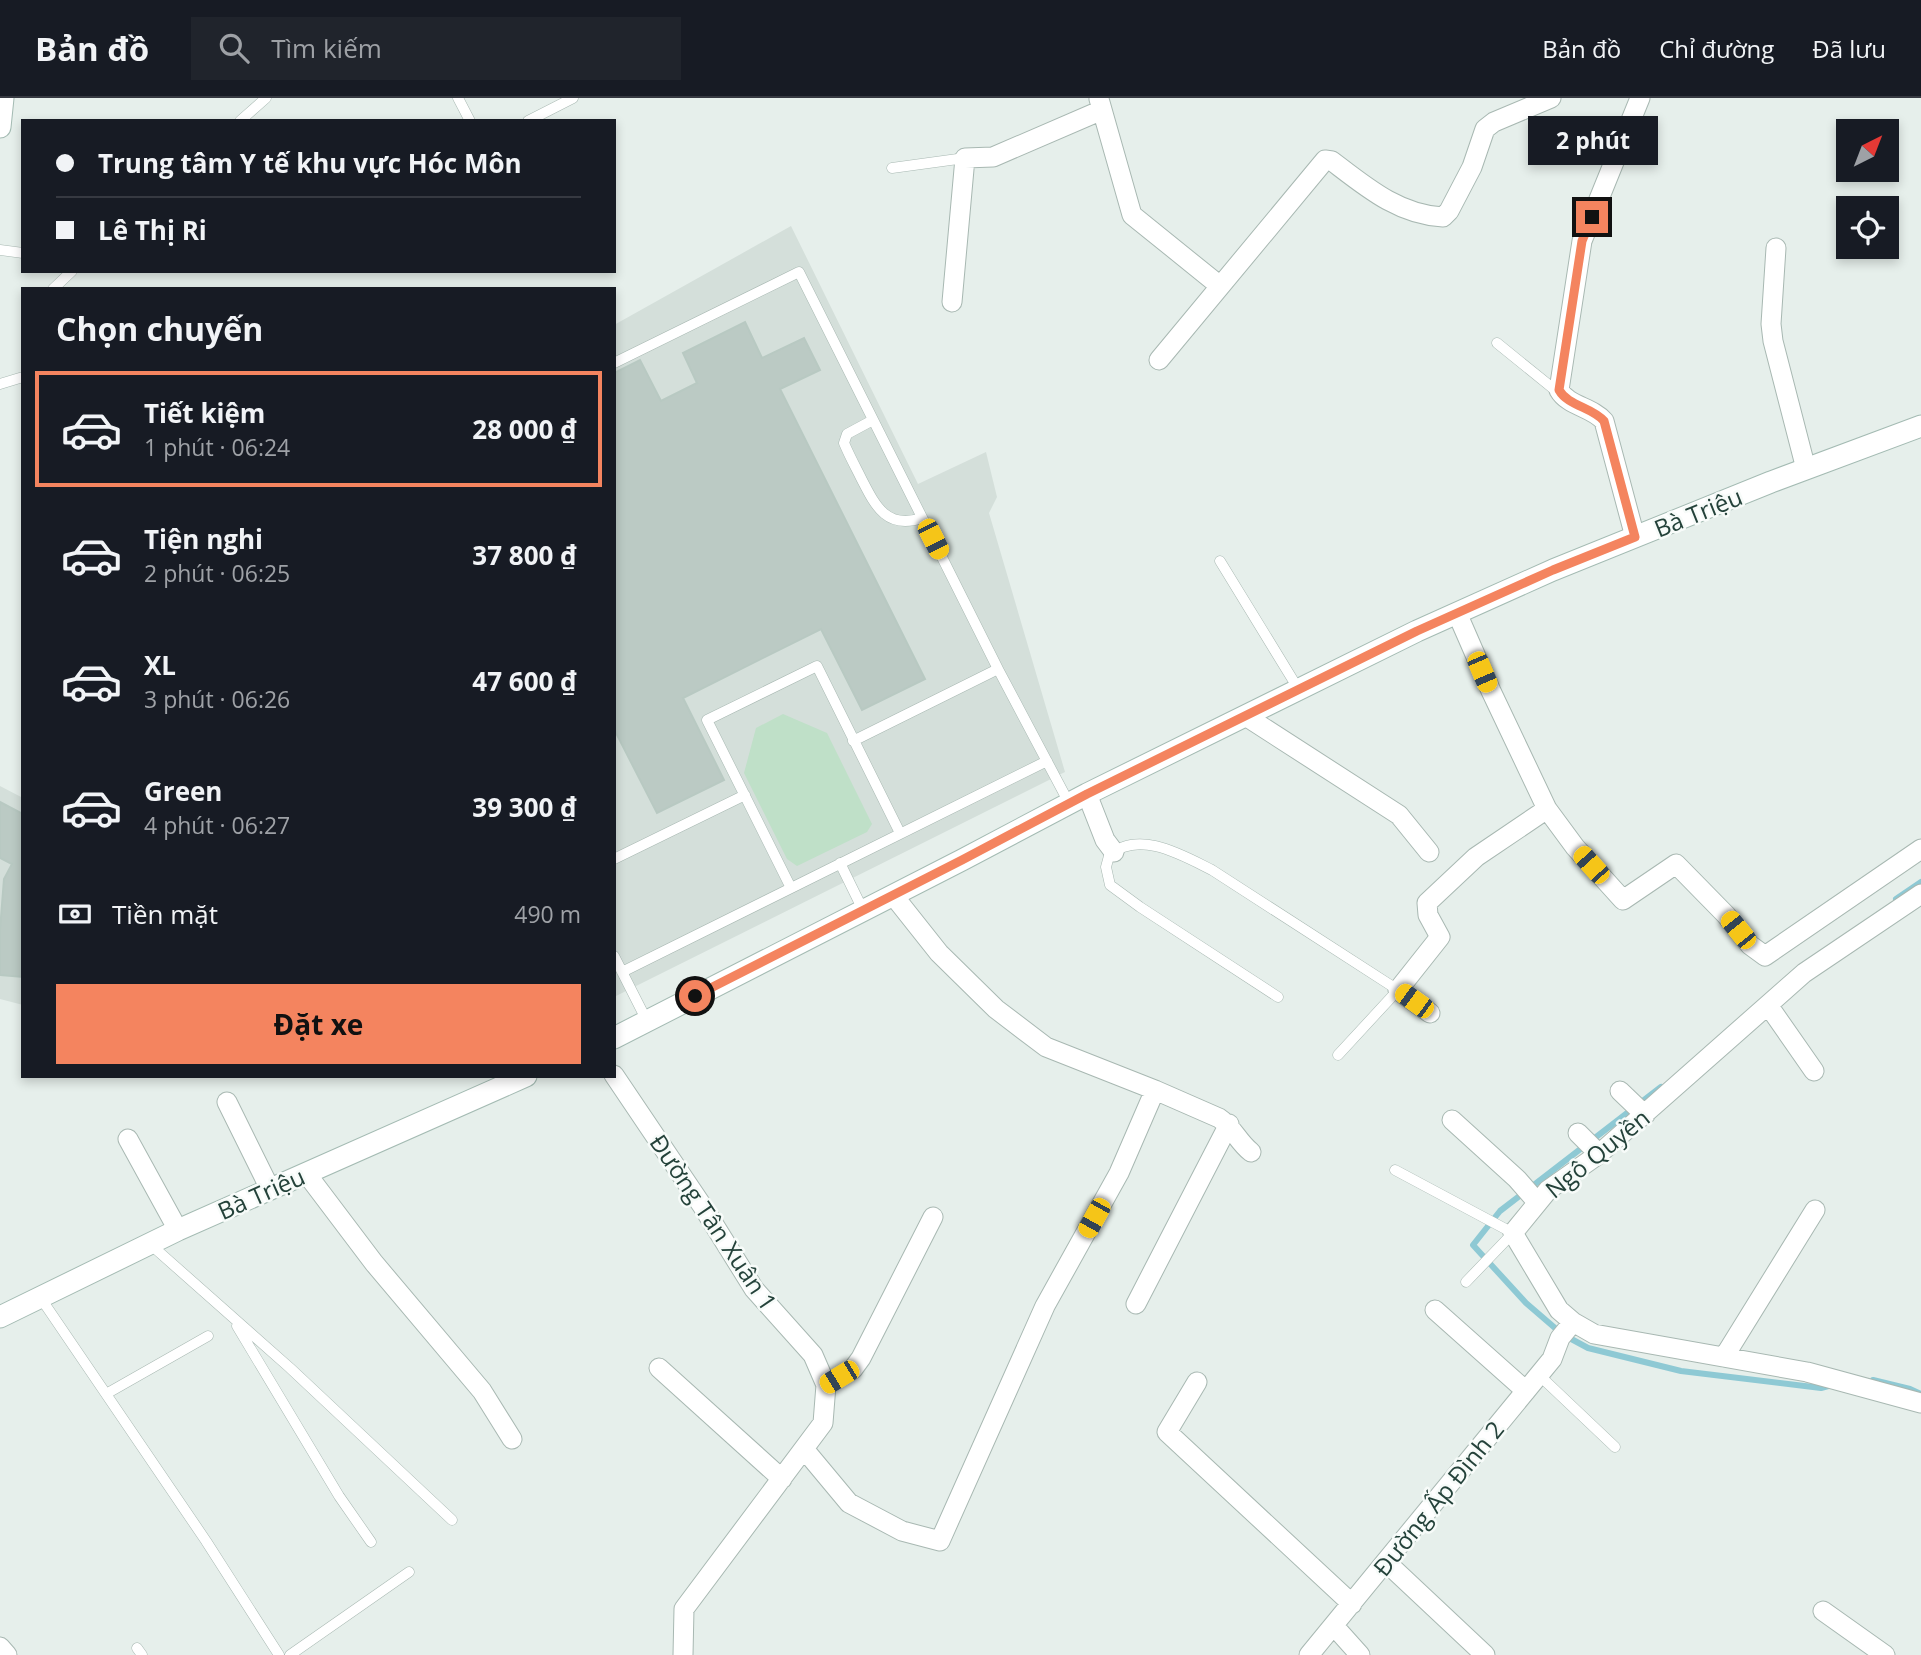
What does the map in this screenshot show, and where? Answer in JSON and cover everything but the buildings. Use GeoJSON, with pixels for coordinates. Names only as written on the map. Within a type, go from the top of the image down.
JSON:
{"type":"FeatureCollection","features":[{"type":"Feature","properties":{"kind":"street"},"geometry":{"type":"LineString","coordinates":[[0,127],[3,98]]}},
{"type":"Feature","properties":{"kind":"street"},"geometry":{"type":"LineString","coordinates":[[1159,360],[1325,160],[1332,161],[1385,200],[1421,214],[1443,217],[1449,211],[1472,167],[1485,129],[1494,122],[1551,98]]}},
{"type":"Feature","properties":{"kind":"street"},"geometry":{"type":"LineString","coordinates":[[1635,537],[1604,421],[1599,415],[1560,394],[1559,390],[1582,241],[1640,98]]}},
{"type":"Feature","properties":{"kind":"street"},"geometry":{"type":"LineString","coordinates":[[952,302],[965,158],[993,157],[1100,104],[1132,215],[1220,286]]}},
{"type":"Feature","properties":{"kind":"street"},"geometry":{"type":"LineString","coordinates":[[1776,248],[1771,324],[1773,341],[1806,469]]}},
{"type":"Feature","properties":{"kind":"street","name":"Bà Triệu"},"geometry":{"type":"LineString","coordinates":[[616,1037],[1078,798],[1457,613],[1553,570],[1921,426]]}},
{"type":"Feature","properties":{"kind":"street"},"geometry":{"type":"LineString","coordinates":[[1457,613],[1547,809],[1575,847],[1623,900],[1676,864],[1726,915],[1750,945],[1765,956],[1921,849]]}},
{"type":"Feature","properties":{"kind":"street"},"geometry":{"type":"LineString","coordinates":[[1247,716],[1399,815],[1429,852]]}},
{"type":"Feature","properties":{"kind":"street"},"geometry":{"type":"LineString","coordinates":[[1078,798],[1114,852]]}},
{"type":"Feature","properties":{"kind":"street"},"geometry":{"type":"LineString","coordinates":[[1430,1013],[1398,990],[1440,937],[1427,915],[1426,907],[1431,898],[1476,857],[1547,809]]}},
{"type":"Feature","properties":{"kind":"street","name":"Ngô Quyền"},"geometry":{"type":"LineString","coordinates":[[1512,1233],[1535,1199],[1597,1152],[1804,973],[1921,894]]}},
{"type":"Feature","properties":{"kind":"street"},"geometry":{"type":"LineString","coordinates":[[893,895],[939,953],[996,1009],[1046,1047],[1155,1090],[1229,1124],[1242,1145],[1251,1152]]}},
{"type":"Feature","properties":{"kind":"street"},"geometry":{"type":"LineString","coordinates":[[1768,1005],[1814,1070]]}},
{"type":"Feature","properties":{"kind":"street","name":"Bà Triệu"},"geometry":{"type":"LineString","coordinates":[[0,1317],[178,1230],[521,1078]]}},
{"type":"Feature","properties":{"kind":"street","name":"Đường Tân Xuân 1"},"geometry":{"type":"LineString","coordinates":[[616,1078],[703,1207],[754,1289],[813,1355],[826,1385],[823,1423],[684,1609],[683,1655]]}},
{"type":"Feature","properties":{"kind":"street"},"geometry":{"type":"LineString","coordinates":[[804,1448],[849,1503],[902,1531],[940,1541],[1045,1306],[1119,1173],[1155,1090]]}},
{"type":"Feature","properties":{"kind":"street"},"geometry":{"type":"LineString","coordinates":[[1623,1093],[1643,1112]]}},
{"type":"Feature","properties":{"kind":"street"},"geometry":{"type":"LineString","coordinates":[[227,1102],[270,1189]]}},
{"type":"Feature","properties":{"kind":"street"},"geometry":{"type":"LineString","coordinates":[[1452,1120],[1535,1199]]}},
{"type":"Feature","properties":{"kind":"street"},"geometry":{"type":"LineString","coordinates":[[1136,1304],[1229,1124]]}},
{"type":"Feature","properties":{"kind":"street"},"geometry":{"type":"LineString","coordinates":[[1578,1133],[1597,1152]]}},
{"type":"Feature","properties":{"kind":"street"},"geometry":{"type":"LineString","coordinates":[[128,1139],[178,1230]]}},
{"type":"Feature","properties":{"kind":"street"},"geometry":{"type":"LineString","coordinates":[[306,1173],[374,1263],[482,1391],[512,1439]]}},
{"type":"Feature","properties":{"kind":"street"},"geometry":{"type":"LineString","coordinates":[[1724,1357],[1815,1210]]}},
{"type":"Feature","properties":{"kind":"street"},"geometry":{"type":"LineString","coordinates":[[826,1385],[853,1369],[861,1358],[933,1217]]}},
{"type":"Feature","properties":{"kind":"street"},"geometry":{"type":"LineString","coordinates":[[1512,1233],[1559,1310],[1566,1331],[1807,1372],[1915,1401]]}},
{"type":"Feature","properties":{"kind":"street"},"geometry":{"type":"LineString","coordinates":[[1435,1310],[1526,1391]]}},
{"type":"Feature","properties":{"kind":"street","name":"Đường Ấp Đình 2"},"geometry":{"type":"LineString","coordinates":[[1309,1655],[1552,1359],[1566,1331]]}},
{"type":"Feature","properties":{"kind":"street"},"geometry":{"type":"LineString","coordinates":[[659,1368],[782,1479]]}},
{"type":"Feature","properties":{"kind":"street"},"geometry":{"type":"LineString","coordinates":[[1197,1382],[1167,1432],[1352,1604]]}},
{"type":"Feature","properties":{"kind":"street"},"geometry":{"type":"LineString","coordinates":[[1386,1562],[1485,1655]]}},
{"type":"Feature","properties":{"kind":"street"},"geometry":{"type":"LineString","coordinates":[[1823,1612],[1885,1655]]}},
{"type":"Feature","properties":{"kind":"street"},"geometry":{"type":"LineString","coordinates":[[1334,1626],[1360,1655]]}},
{"type":"Feature","properties":{"kind":"street"},"geometry":{"type":"LineString","coordinates":[[0,1647],[8,1655]]}},
{"type":"Feature","properties":{"kind":"lane"},"geometry":{"type":"LineString","coordinates":[[242,119],[266,98]]}},
{"type":"Feature","properties":{"kind":"lane"},"geometry":{"type":"LineString","coordinates":[[458,98],[469,119]]}},
{"type":"Feature","properties":{"kind":"lane"},"geometry":{"type":"LineString","coordinates":[[532,119],[573,98]]}},
{"type":"Feature","properties":{"kind":"lane"},"geometry":{"type":"LineString","coordinates":[[892,168],[965,158]]}},
{"type":"Feature","properties":{"kind":"lane"},"geometry":{"type":"LineString","coordinates":[[0,250],[21,253]]}},
{"type":"Feature","properties":{"kind":"lane"},"geometry":{"type":"LineString","coordinates":[[616,362],[799,272],[998,669],[1047,761],[1078,798]]}},
{"type":"Feature","properties":{"kind":"lane"},"geometry":{"type":"LineString","coordinates":[[55,287],[70,273]]}},
{"type":"Feature","properties":{"kind":"lane"},"geometry":{"type":"LineString","coordinates":[[1497,343],[1560,394]]}},
{"type":"Feature","properties":{"kind":"lane"},"geometry":{"type":"LineString","coordinates":[[0,384],[21,378]]}},
{"type":"Feature","properties":{"kind":"lane"},"geometry":{"type":"LineString","coordinates":[[873,420],[847,433],[844,443],[872,500],[877,508],[894,519],[913,521],[922,518]]}},
{"type":"Feature","properties":{"kind":"lane"},"geometry":{"type":"LineString","coordinates":[[1220,561],[1299,691]]}},
{"type":"Feature","properties":{"kind":"lane"},"geometry":{"type":"LineString","coordinates":[[791,888],[707,720],[817,666],[900,833]]}},
{"type":"Feature","properties":{"kind":"lane"},"geometry":{"type":"LineString","coordinates":[[853,741],[998,669]]}},
{"type":"Feature","properties":{"kind":"lane"},"geometry":{"type":"LineString","coordinates":[[622,972],[1047,761]]}},
{"type":"Feature","properties":{"kind":"lane"},"geometry":{"type":"LineString","coordinates":[[616,858],[745,795]]}},
{"type":"Feature","properties":{"kind":"lane"},"geometry":{"type":"LineString","coordinates":[[1278,996],[1110,885],[1107,859],[1114,852],[1132,843],[1150,845],[1182,855],[1212,870],[1398,990],[1338,1055]]}},
{"type":"Feature","properties":{"kind":"lane"},"geometry":{"type":"LineString","coordinates":[[840,863],[863,910]]}},
{"type":"Feature","properties":{"kind":"lane"},"geometry":{"type":"LineString","coordinates":[[616,960],[647,1021]]}},
{"type":"Feature","properties":{"kind":"lane"},"geometry":{"type":"LineString","coordinates":[[1395,1170],[1512,1233],[1466,1282]]}},
{"type":"Feature","properties":{"kind":"lane"},"geometry":{"type":"LineString","coordinates":[[149,1244],[452,1520]]}},
{"type":"Feature","properties":{"kind":"lane"},"geometry":{"type":"LineString","coordinates":[[40,1297],[206,1541],[279,1655]]}},
{"type":"Feature","properties":{"kind":"lane"},"geometry":{"type":"LineString","coordinates":[[231,1316],[339,1496],[371,1542]]}},
{"type":"Feature","properties":{"kind":"lane"},"geometry":{"type":"LineString","coordinates":[[106,1394],[208,1336]]}},
{"type":"Feature","properties":{"kind":"lane"},"geometry":{"type":"LineString","coordinates":[[1539,1375],[1615,1447]]}},
{"type":"Feature","properties":{"kind":"lane"},"geometry":{"type":"LineString","coordinates":[[290,1655],[408,1572]]}},
{"type":"Feature","properties":{"kind":"shaded area"},"geometry":{"type":"Polygon","coordinates":[[[791,226],[918,484],[986,452],[997,497],[989,513],[1065,772],[616,996],[616,324],[791,226]]]}},
{"type":"Feature","properties":{"kind":"shaded area"},"geometry":{"type":"Polygon","coordinates":[[[0,786],[21,797],[21,1004],[0,999],[0,786]]]}},
{"type":"Feature","properties":{"kind":"green space"},"geometry":{"type":"Polygon","coordinates":[[[783,714],[827,733],[872,824],[867,832],[797,866],[787,859],[744,773],[756,728],[783,714]]]}},
{"type":"Feature","properties":{"kind":"waterway"},"geometry":{"type":"LineString","coordinates":[[1896,899],[1921,882]]}},
{"type":"Feature","properties":{"kind":"waterway"},"geometry":{"type":"LineString","coordinates":[[1661,1087],[1500,1211],[1473,1245],[1526,1303],[1562,1334],[1588,1348],[1681,1371],[1821,1388],[1832,1385]]}},
{"type":"Feature","properties":{"kind":"waterway"},"geometry":{"type":"LineString","coordinates":[[1873,1380],[1921,1394]]}},
{"type":"Feature","properties":{"kind":"route"},"geometry":{"type":"LineString","coordinates":[[695,996],[1087,794],[1417,631],[1553,570],[1635,537],[1606,424],[1599,415],[1563,397],[1559,390],[1582,241],[1592,217]]}}]}
